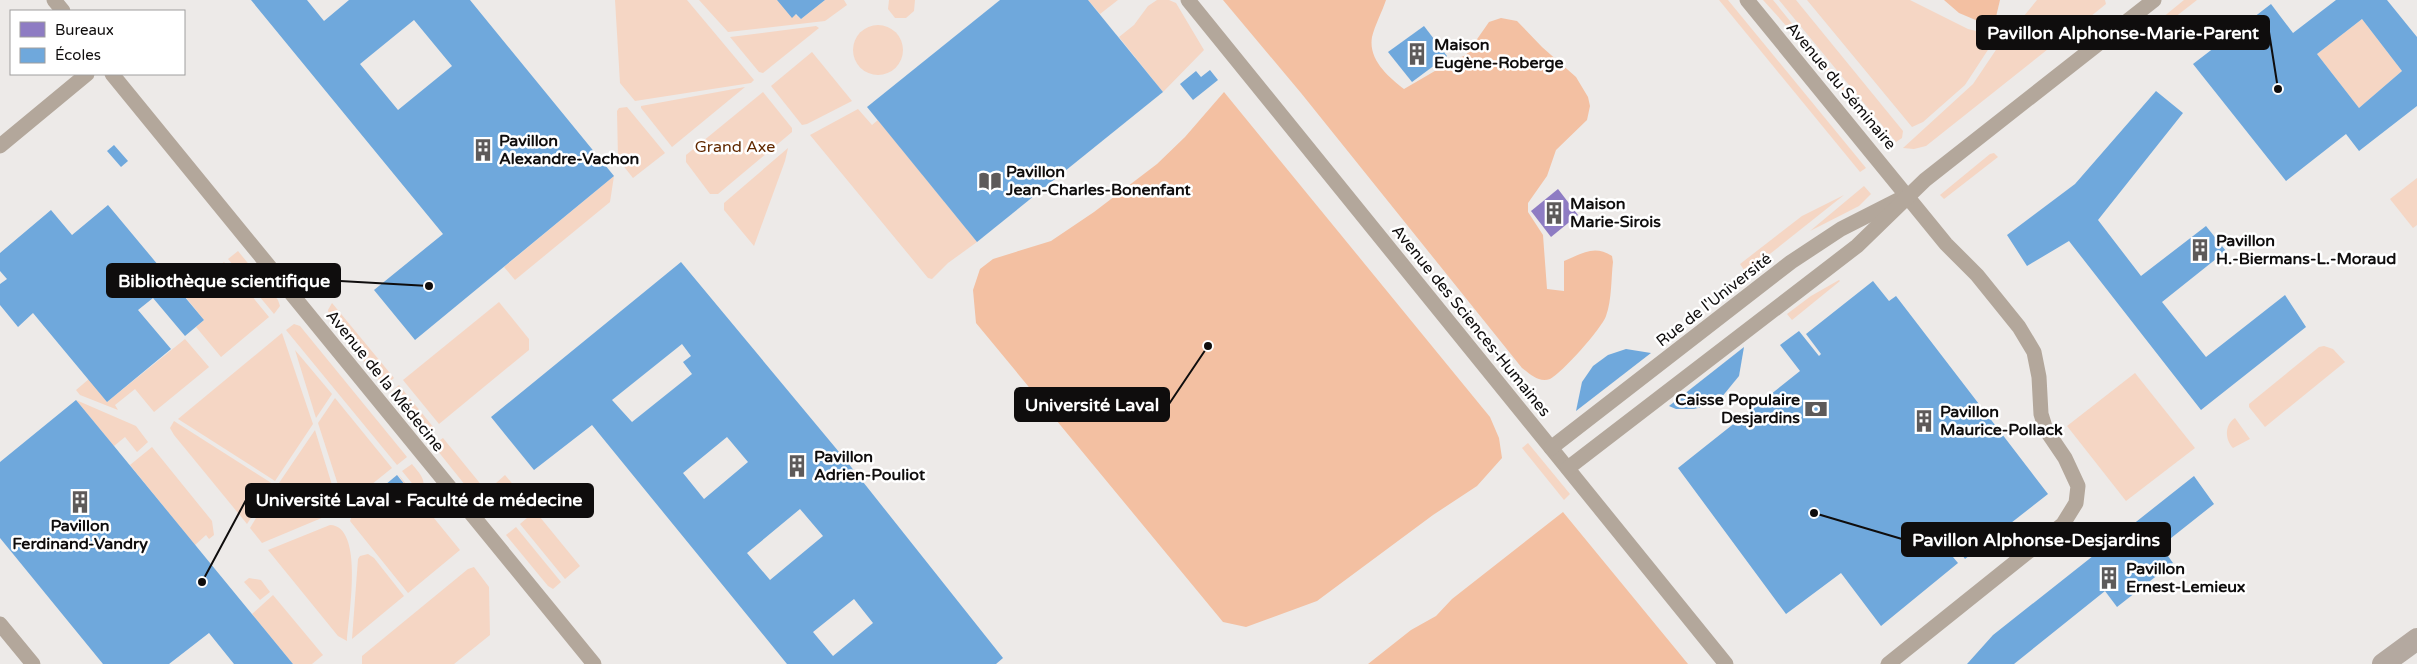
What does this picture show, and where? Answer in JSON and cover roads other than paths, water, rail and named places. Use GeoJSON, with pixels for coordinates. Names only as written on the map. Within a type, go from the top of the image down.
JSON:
{"type":"FeatureCollection","features":[{"type":"Feature","properties":{"kind":"main road"},"geometry":{"type":"LineString","coordinates":[[2383,664],[2417,639]]}},
{"type":"Feature","properties":{"kind":"street"},"geometry":{"type":"LineString","coordinates":[[54,0],[62,10]]}},
{"type":"Feature","properties":{"kind":"street","name":"Avenue des Sciences-Humaines"},"geometry":{"type":"LineString","coordinates":[[1188,0],[1726,664]]}},
{"type":"Feature","properties":{"kind":"street","name":"Avenue du Séminaire"},"geometry":{"type":"LineString","coordinates":[[1747,0],[1908,195],[1946,244],[1977,275],[2028,341],[2037,362],[2041,414],[2046,430],[2075,478],[2078,493],[2076,503],[2063,524],[1888,664]]}},
{"type":"Feature","properties":{"kind":"street","name":"Rue de l'Université"},"geometry":{"type":"LineString","coordinates":[[1568,468],[1829,269],[1877,229],[1908,195],[2154,0]]}},
{"type":"Feature","properties":{"kind":"street"},"geometry":{"type":"LineString","coordinates":[[0,146],[86,75]]}},
{"type":"Feature","properties":{"kind":"street","name":"Avenue de la Médecine"},"geometry":{"type":"LineString","coordinates":[[113,75],[594,664]]}},
{"type":"Feature","properties":{"kind":"street","name":"Rue de l'Université"},"geometry":{"type":"LineString","coordinates":[[1551,448],[1791,262],[1841,229],[1908,195]]}},
{"type":"Feature","properties":{"kind":"street"},"geometry":{"type":"LineString","coordinates":[[0,624],[33,664]]}},
{"type":"Feature","properties":{"kind":"place","name":"Maison Eugène-Roberge"},"geometry":{"type":"Point","coordinates":[1417,54]}},
{"type":"Feature","properties":{"kind":"place","name":"Pavillon Alphonse-Marie-Parent"},"geometry":{"type":"Point","coordinates":[2278,89]}},
{"type":"Feature","properties":{"kind":"place","name":"Pavillon Alexandre-Vachon"},"geometry":{"type":"Point","coordinates":[483,150]}},
{"type":"Feature","properties":{"kind":"place","name":"Pavillon Jean-Charles-Bonenfant"},"geometry":{"type":"Point","coordinates":[990,181]}},
{"type":"Feature","properties":{"kind":"place","name":"Maison Marie-Sirois"},"geometry":{"type":"Point","coordinates":[1554,213]}},
{"type":"Feature","properties":{"kind":"place","name":"Pavillon H.-Biermans-L.-Moraud"},"geometry":{"type":"Point","coordinates":[2200,250]}},
{"type":"Feature","properties":{"kind":"place","name":"Bibliothèque scientifique"},"geometry":{"type":"Point","coordinates":[429,286]}},
{"type":"Feature","properties":{"kind":"place","name":"Université Laval"},"geometry":{"type":"Point","coordinates":[1208,346]}},
{"type":"Feature","properties":{"kind":"place","name":"Caisse Populaire Desjardins"},"geometry":{"type":"Point","coordinates":[1816,409]}},
{"type":"Feature","properties":{"kind":"place","name":"Pavillon Maurice-Pollack"},"geometry":{"type":"Point","coordinates":[1924,421]}},
{"type":"Feature","properties":{"kind":"place","name":"Pavillon Adrien-Pouliot"},"geometry":{"type":"Point","coordinates":[797,466]}},
{"type":"Feature","properties":{"kind":"place","name":"Pavillon Ferdinand-Vandry"},"geometry":{"type":"Point","coordinates":[80,502]}},
{"type":"Feature","properties":{"kind":"place","name":"Pavillon Alphonse-Desjardins"},"geometry":{"type":"Point","coordinates":[1814,513]}},
{"type":"Feature","properties":{"kind":"place","name":"Pavillon Ernest-Lemieux"},"geometry":{"type":"Point","coordinates":[2109,578]}},
{"type":"Feature","properties":{"kind":"place","name":"Université Laval - Faculté de médecine"},"geometry":{"type":"Point","coordinates":[202,582]}},
{"type":"Feature","properties":{"kind":"park label","name":"Grand Axe"},"geometry":{"type":"Point","coordinates":[735,147]}}]}
